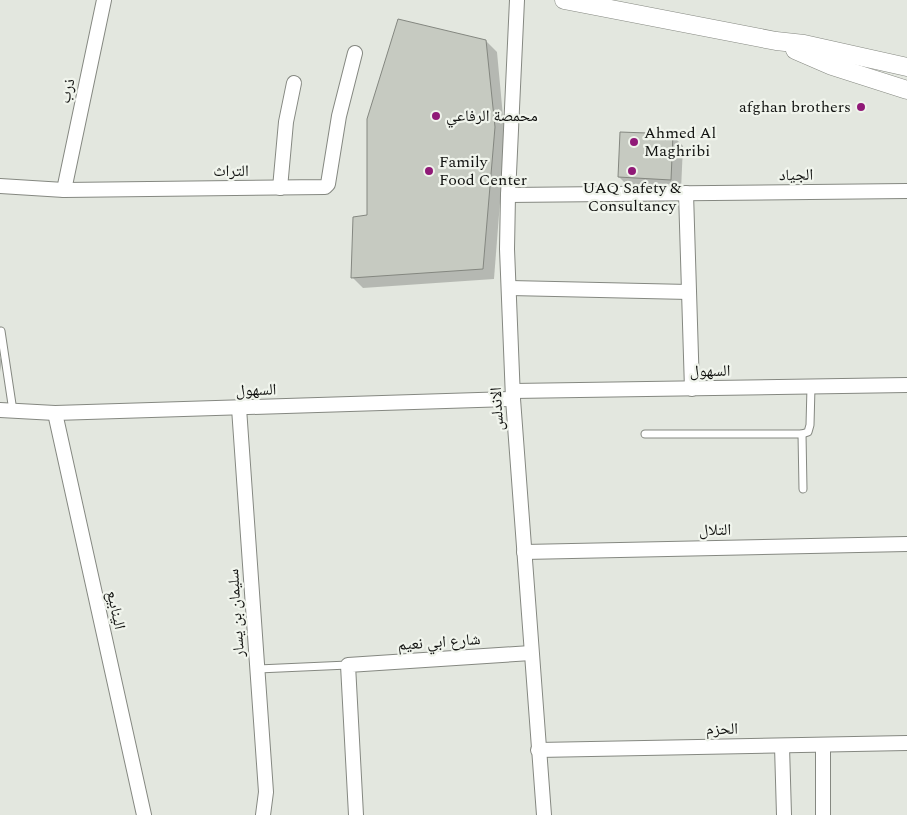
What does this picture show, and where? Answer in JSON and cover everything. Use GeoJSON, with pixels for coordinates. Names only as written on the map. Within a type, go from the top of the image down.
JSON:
{"type":"FeatureCollection","features":[{"type":"Feature","properties":{"kind":"street","name":"ذرب"},"geometry":{"type":"LineString","coordinates":[[64,190],[104,0]]}},
{"type":"Feature","properties":{"kind":"street","name":"الاندلس"},"geometry":{"type":"LineString","coordinates":[[517,0],[508,195],[508,249],[513,395],[544,815]]}},
{"type":"Feature","properties":{"kind":"street"},"geometry":{"type":"LineString","coordinates":[[564,0],[776,42],[804,44],[907,67]]}},
{"type":"Feature","properties":{"kind":"street"},"geometry":{"type":"LineString","coordinates":[[776,42],[832,66],[905,88]]}},
{"type":"Feature","properties":{"kind":"street","name":"التراث"},"geometry":{"type":"LineString","coordinates":[[0,186],[64,190],[322,188],[328,184],[339,116],[355,54]]}},
{"type":"Feature","properties":{"kind":"street"},"geometry":{"type":"LineString","coordinates":[[280,188],[286,122],[294,83]]}},
{"type":"Feature","properties":{"kind":"street","name":"الجياد"},"geometry":{"type":"LineString","coordinates":[[508,195],[907,191]]}},
{"type":"Feature","properties":{"kind":"street"},"geometry":{"type":"LineString","coordinates":[[686,193],[692,388]]}},
{"type":"Feature","properties":{"kind":"street"},"geometry":{"type":"LineString","coordinates":[[510,288],[689,292]]}},
{"type":"Feature","properties":{"kind":"street","name":"السهول"},"geometry":{"type":"LineString","coordinates":[[7,410],[55,413],[239,408],[692,388],[907,385]]}},
{"type":"Feature","properties":{"kind":"street","name":"سليمان بن يسار"},"geometry":{"type":"LineString","coordinates":[[239,408],[266,792],[263,815]]}},
{"type":"Feature","properties":{"kind":"street","name":"الينابيع"},"geometry":{"type":"LineString","coordinates":[[55,413],[144,815]]}},
{"type":"Feature","properties":{"kind":"street","name":"التلال"},"geometry":{"type":"LineString","coordinates":[[524,552],[907,544]]}},
{"type":"Feature","properties":{"kind":"street","name":"شارع ابي نعيم"},"geometry":{"type":"LineString","coordinates":[[348,665],[531,653]]}},
{"type":"Feature","properties":{"kind":"street"},"geometry":{"type":"LineString","coordinates":[[348,665],[356,815]]}},
{"type":"Feature","properties":{"kind":"street","name":"الحزم"},"geometry":{"type":"LineString","coordinates":[[538,750],[907,743]]}},
{"type":"Feature","properties":{"kind":"street"},"geometry":{"type":"LineString","coordinates":[[822,815],[823,745]]}},
{"type":"Feature","properties":{"kind":"street"},"geometry":{"type":"LineString","coordinates":[[782,746],[784,815]]}},
{"type":"Feature","properties":{"kind":"lane"},"geometry":{"type":"LineString","coordinates":[[0,331],[7,410]]}},
{"type":"Feature","properties":{"kind":"lane"},"geometry":{"type":"LineString","coordinates":[[645,434],[802,434],[808,432],[810,425],[811,386]]}},
{"type":"Feature","properties":{"kind":"lane"},"geometry":{"type":"LineString","coordinates":[[802,434],[803,489]]}},
{"type":"Feature","properties":{"kind":"lane","name":"شارع ابي نعيم"},"geometry":{"type":"LineString","coordinates":[[258,670],[348,665]]}},
{"type":"Feature","properties":{"kind":"building","name":"Family Food Center"},"geometry":{"type":"Polygon","coordinates":[[[398,19],[486,40],[495,127],[483,269],[351,278],[353,217],[367,215],[367,119],[398,19]]]}},
{"type":"Feature","properties":{"kind":"building"},"geometry":{"type":"Polygon","coordinates":[[[620,132],[673,134],[671,180],[618,177],[620,132]]]}},
{"type":"Feature","properties":{"kind":"place","name":"afghan brothers"},"geometry":{"type":"Point","coordinates":[861,107]}},
{"type":"Feature","properties":{"kind":"place","name":"محمصة الرفاعي"},"geometry":{"type":"Point","coordinates":[436,116]}},
{"type":"Feature","properties":{"kind":"place","name":"Ahmed Al Maghribi"},"geometry":{"type":"Point","coordinates":[634,142]}},
{"type":"Feature","properties":{"kind":"place","name":"Family Food Center"},"geometry":{"type":"Point","coordinates":[429,171]}},
{"type":"Feature","properties":{"kind":"place","name":"UAQ Safety & Consultancy"},"geometry":{"type":"Point","coordinates":[632,171]}}]}
